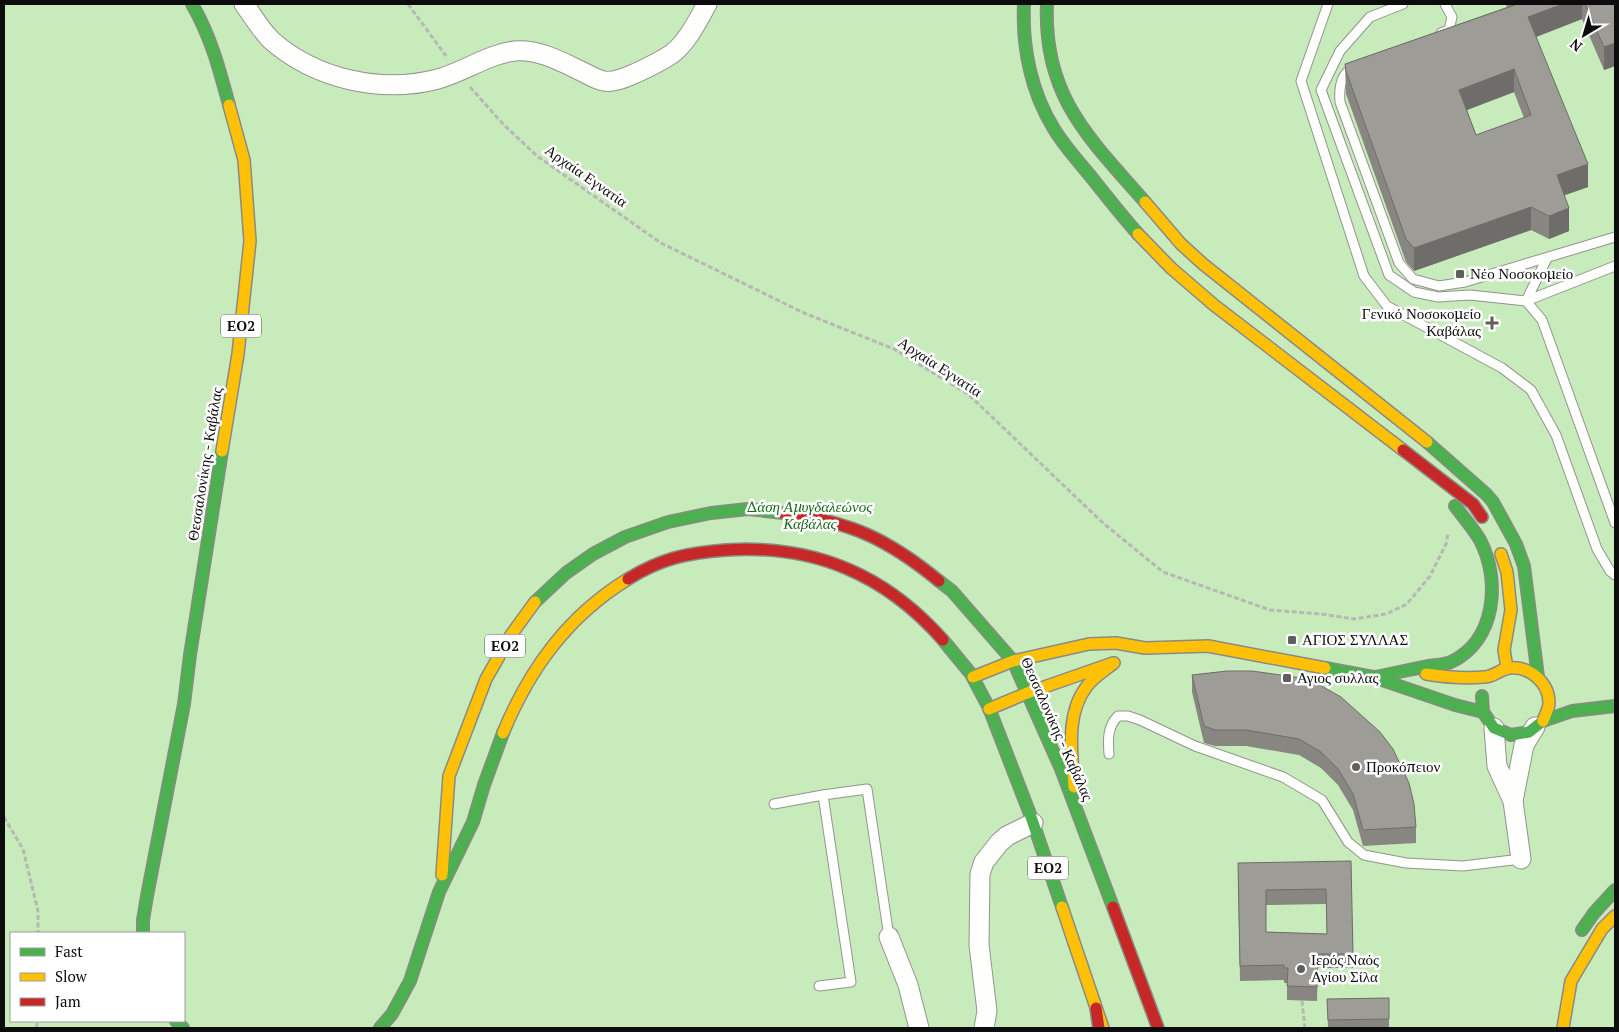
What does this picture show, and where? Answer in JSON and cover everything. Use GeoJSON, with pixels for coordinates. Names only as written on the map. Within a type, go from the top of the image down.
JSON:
{"type":"FeatureCollection","features":[{"type":"Feature","properties":{"kind":"main road","name":"Θεσσαλονίκης - Καβάλας"},"geometry":{"type":"LineString","coordinates":[[143,932],[147,896],[184,704],[190,654],[238,354],[250,241],[244,160],[213,48],[205,27],[192,4]]}},
{"type":"Feature","properties":{"kind":"main road"},"geometry":{"type":"LineString","coordinates":[[1024,4],[1023,20],[1030,70],[1043,108],[1050,123],[1102,192],[1163,260],[1184,279],[1236,322],[1473,504],[1489,528]]}},
{"type":"Feature","properties":{"kind":"main road"},"geometry":{"type":"LineString","coordinates":[[1047,4],[1046,32],[1052,68],[1074,118],[1087,136],[1182,244],[1203,264],[1450,461],[1493,502],[1516,544],[1524,566],[1538,677]]}},
{"type":"Feature","properties":{"kind":"main road"},"geometry":{"type":"LineString","coordinates":[[1373,678],[1450,662],[1477,639],[1487,625],[1490,607],[1490,582],[1480,542],[1458,510],[1420,463]]}},
{"type":"Feature","properties":{"kind":"main road","name":"Θεσσαλονίκης - Καβάλας"},"geometry":{"type":"LineString","coordinates":[[440,889],[449,776],[486,679],[511,635],[538,599],[566,573],[593,554],[625,537],[668,522],[729,510],[748,509],[809,516],[846,525],[878,538],[913,559],[952,591],[1013,661],[1061,769],[1158,1028]]}},
{"type":"Feature","properties":{"kind":"main road"},"geometry":{"type":"LineString","coordinates":[[1496,540],[1507,572],[1511,610],[1504,650],[1507,668]]}},
{"type":"Feature","properties":{"kind":"main road","name":"Θεσσαλονίκης - Καβάλας"},"geometry":{"type":"LineString","coordinates":[[380,1028],[392,1014],[408,987],[440,889],[474,821],[496,749],[528,680],[553,646],[600,598],[620,583],[662,560],[691,553],[732,548],[768,548],[800,552],[832,560],[865,575],[892,592],[926,621],[973,677],[989,709],[1033,823],[1096,1008],[1101,1028]]}},
{"type":"Feature","properties":{"kind":"main road"},"geometry":{"type":"LineString","coordinates":[[973,677],[1013,661],[1088,644],[1116,643],[1145,648],[1208,646],[1373,678],[1455,705],[1483,712]]}},
{"type":"Feature","properties":{"kind":"main road"},"geometry":{"type":"LineString","coordinates":[[989,709],[1027,692],[1122,659],[1145,648]]}},
{"type":"Feature","properties":{"kind":"main road"},"geometry":{"type":"LineString","coordinates":[[1077,811],[1074,791],[1072,734],[1077,705],[1088,684],[1122,659]]}},
{"type":"Feature","properties":{"kind":"main road"},"geometry":{"type":"LineString","coordinates":[[1539,724],[1549,704],[1551,689],[1524,668],[1507,668],[1492,677],[1482,693],[1483,712],[1494,728],[1511,735],[1529,732],[1539,724],[1572,711],[1615,706]]}},
{"type":"Feature","properties":{"kind":"main road"},"geometry":{"type":"LineString","coordinates":[[1404,672],[1452,678],[1492,677]]}},
{"type":"Feature","properties":{"kind":"main road"},"geometry":{"type":"LineString","coordinates":[[1592,698],[1615,706]]}},
{"type":"Feature","properties":{"kind":"main road"},"geometry":{"type":"LineString","coordinates":[[1576,942],[1594,913],[1615,890]]}},
{"type":"Feature","properties":{"kind":"main road"},"geometry":{"type":"LineString","coordinates":[[1563,1028],[1571,981],[1602,929],[1615,916]]}},
{"type":"Feature","properties":{"kind":"main road"},"geometry":{"type":"LineString","coordinates":[[1567,967],[1571,981]]}},
{"type":"Feature","properties":{"kind":"street"},"geometry":{"type":"LineString","coordinates":[[244,4],[258,25],[280,47],[310,66],[336,76],[385,85],[421,82],[458,73],[495,55],[517,51],[553,58],[604,81],[618,80],[664,59],[676,50],[697,23],[707,4]]}},
{"type":"Feature","properties":{"kind":"street"},"geometry":{"type":"LineString","coordinates":[[1513,801],[1524,744],[1539,724]]}},
{"type":"Feature","properties":{"kind":"street"},"geometry":{"type":"LineString","coordinates":[[1494,728],[1497,766],[1513,801],[1521,859]]}},
{"type":"Feature","properties":{"kind":"street"},"geometry":{"type":"LineString","coordinates":[[984,1028],[987,1010],[979,945],[980,874],[984,862],[999,843],[1007,836],[1033,823]]}},
{"type":"Feature","properties":{"kind":"street"},"geometry":{"type":"LineString","coordinates":[[889,937],[908,985],[919,1028]]}},
{"type":"Feature","properties":{"kind":"lane"},"geometry":{"type":"LineString","coordinates":[[1328,4],[1301,81],[1364,276],[1387,306],[1502,368],[1531,390],[1556,436],[1597,549],[1610,571],[1615,575]]}},
{"type":"Feature","properties":{"kind":"lane"},"geometry":{"type":"LineString","coordinates":[[1402,4],[1370,17],[1340,51],[1321,90],[1389,275],[1414,292],[1438,297],[1470,295],[1526,301],[1615,266]]}},
{"type":"Feature","properties":{"kind":"lane"},"geometry":{"type":"LineString","coordinates":[[1431,37],[1449,30],[1452,17],[1445,4]]}},
{"type":"Feature","properties":{"kind":"lane"},"geometry":{"type":"LineString","coordinates":[[1358,66],[1349,69],[1339,86],[1340,102],[1399,262],[1413,279],[1439,286],[1465,282],[1615,237]]}},
{"type":"Feature","properties":{"kind":"lane"},"geometry":{"type":"LineString","coordinates":[[1526,301],[1546,258]]}},
{"type":"Feature","properties":{"kind":"lane"},"geometry":{"type":"LineString","coordinates":[[1465,282],[1470,295]]}},
{"type":"Feature","properties":{"kind":"lane"},"geometry":{"type":"LineString","coordinates":[[1526,301],[1542,320],[1615,523]]}},
{"type":"Feature","properties":{"kind":"lane"},"geometry":{"type":"LineString","coordinates":[[1109,754],[1108,737],[1111,723],[1118,716],[1128,716],[1195,746],[1283,777],[1322,800],[1348,842],[1364,855],[1406,863],[1463,866],[1521,859]]}},
{"type":"Feature","properties":{"kind":"lane"},"geometry":{"type":"LineString","coordinates":[[774,804],[867,789],[889,937]]}},
{"type":"Feature","properties":{"kind":"lane"},"geometry":{"type":"LineString","coordinates":[[819,986],[851,982],[823,795]]}},
{"type":"Feature","properties":{"kind":"path","name":"Αρχαία Εγνατία"},"geometry":{"type":"LineString","coordinates":[[408,4],[458,73],[526,148],[661,243],[804,314],[894,348],[968,394],[1103,523],[1163,572],[1270,610],[1354,619],[1386,614],[1408,604],[1430,576],[1446,544],[1450,527]]}},
{"type":"Feature","properties":{"kind":"path"},"geometry":{"type":"LineString","coordinates":[[4,817],[23,849],[38,911],[38,932]]}},
{"type":"Feature","properties":{"kind":"path"},"geometry":{"type":"LineString","coordinates":[[1302,1001],[1305,1028]]}},
{"type":"Feature","properties":{"kind":"green space","name":"Δάση Αμυγδαλεώνος Καβάλας"},"geometry":{"type":"Polygon","coordinates":[[[4,4],[1615,4],[1615,1028],[4,1028],[4,4]]]}},
{"type":"Feature","properties":{"kind":"building"},"geometry":{"type":"Polygon","coordinates":[[[1563,4],[1528,17],[1588,164],[1557,175],[1569,208],[1549,216],[1531,207],[1414,248],[1406,239],[1345,64],[1515,5],[1563,4]],[[1514,69],[1459,90],[1476,135],[1531,115],[1514,69]]]}},
{"type":"Feature","properties":{"kind":"building"},"geometry":{"type":"Polygon","coordinates":[[[1585,4],[1615,4],[1615,43],[1604,47],[1585,4]]]}},
{"type":"Feature","properties":{"kind":"building","name":"Προκόπειον"},"geometry":{"type":"Polygon","coordinates":[[[1227,671],[1252,671],[1309,679],[1341,697],[1380,732],[1393,749],[1409,783],[1414,804],[1416,827],[1363,830],[1353,794],[1338,769],[1321,752],[1299,739],[1246,730],[1215,730],[1204,726],[1192,675],[1227,671]]]}},
{"type":"Feature","properties":{"kind":"building"},"geometry":{"type":"Polygon","coordinates":[[[1351,861],[1353,954],[1318,954],[1317,987],[1287,986],[1288,968],[1284,968],[1284,965],[1240,966],[1238,863],[1351,861]],[[1326,889],[1266,890],[1266,932],[1327,934],[1326,889]]]}},
{"type":"Feature","properties":{"kind":"building"},"geometry":{"type":"Polygon","coordinates":[[[1389,998],[1389,1019],[1328,1020],[1327,999],[1389,998]]]}},
{"type":"Feature","properties":{"kind":"traffic: fast"},"geometry":{"type":"LineString","coordinates":[[192,4],[199,16],[218,65],[229,105]]}},
{"type":"Feature","properties":{"kind":"traffic: fast"},"geometry":{"type":"LineString","coordinates":[[1024,4],[1025,36],[1030,69],[1039,100],[1046,115],[1067,148],[1138,234]]}},
{"type":"Feature","properties":{"kind":"traffic: fast"},"geometry":{"type":"LineString","coordinates":[[1047,4],[1048,36],[1053,65],[1061,90],[1088,135],[1145,202]]}},
{"type":"Feature","properties":{"kind":"traffic: fast"},"geometry":{"type":"LineString","coordinates":[[1427,442],[1493,502],[1516,544],[1524,566],[1538,677]]}},
{"type":"Feature","properties":{"kind":"traffic: fast"},"geometry":{"type":"LineString","coordinates":[[143,932],[147,896],[184,704],[222,451]]}},
{"type":"Feature","properties":{"kind":"traffic: fast"},"geometry":{"type":"LineString","coordinates":[[1375,677],[1451,662],[1466,652],[1477,640],[1485,625],[1492,591],[1491,573],[1487,556],[1480,540],[1455,506]]}},
{"type":"Feature","properties":{"kind":"traffic: fast"},"geometry":{"type":"LineString","coordinates":[[535,602],[566,573],[593,554],[625,537],[668,522],[711,513],[748,509],[783,513]]}},
{"type":"Feature","properties":{"kind":"traffic: fast"},"geometry":{"type":"LineString","coordinates":[[939,581],[952,591],[1013,661],[1061,769],[1113,907]]}},
{"type":"Feature","properties":{"kind":"traffic: fast"},"geometry":{"type":"LineString","coordinates":[[943,640],[971,674],[989,708],[1030,814],[1062,907]]}},
{"type":"Feature","properties":{"kind":"traffic: fast"},"geometry":{"type":"LineString","coordinates":[[1325,668],[1373,677],[1455,705],[1483,712]]}},
{"type":"Feature","properties":{"kind":"traffic: fast"},"geometry":{"type":"LineString","coordinates":[[1482,696],[1483,712],[1494,728],[1511,735],[1529,732],[1543,721],[1572,711],[1615,706]]}},
{"type":"Feature","properties":{"kind":"traffic: fast"},"geometry":{"type":"LineString","coordinates":[[380,1028],[392,1014],[410,981],[439,892],[473,822],[503,733]]}},
{"type":"Feature","properties":{"kind":"traffic: fast"},"geometry":{"type":"LineString","coordinates":[[1582,930],[1594,913],[1615,890]]}},
{"type":"Feature","properties":{"kind":"traffic: fast"},"geometry":{"type":"LineString","coordinates":[[177,1022],[183,1028]]}},
{"type":"Feature","properties":{"kind":"traffic: slow"},"geometry":{"type":"LineString","coordinates":[[222,451],[238,354],[250,241],[244,160],[229,105]]}},
{"type":"Feature","properties":{"kind":"traffic: slow"},"geometry":{"type":"LineString","coordinates":[[1145,202],[1181,244],[1203,264],[1427,442]]}},
{"type":"Feature","properties":{"kind":"traffic: slow"},"geometry":{"type":"LineString","coordinates":[[1138,234],[1171,268],[1214,305],[1403,450]]}},
{"type":"Feature","properties":{"kind":"traffic: slow"},"geometry":{"type":"LineString","coordinates":[[1501,554],[1507,572],[1511,610],[1504,650],[1507,668]]}},
{"type":"Feature","properties":{"kind":"traffic: slow"},"geometry":{"type":"LineString","coordinates":[[503,733],[525,687],[553,646],[587,610],[628,579]]}},
{"type":"Feature","properties":{"kind":"traffic: slow"},"geometry":{"type":"LineString","coordinates":[[442,875],[449,776],[486,679],[511,635],[535,602]]}},
{"type":"Feature","properties":{"kind":"traffic: slow"},"geometry":{"type":"LineString","coordinates":[[973,677],[1013,661],[1089,644],[1116,643],[1145,648],[1208,646],[1325,668]]}},
{"type":"Feature","properties":{"kind":"traffic: slow"},"geometry":{"type":"LineString","coordinates":[[989,709],[1027,693],[1113,663]]}},
{"type":"Feature","properties":{"kind":"traffic: slow"},"geometry":{"type":"LineString","coordinates":[[1074,787],[1071,747],[1075,709],[1087,686],[1114,663]]}},
{"type":"Feature","properties":{"kind":"traffic: slow"},"geometry":{"type":"LineString","coordinates":[[1426,674],[1477,678],[1488,677],[1510,668],[1524,670],[1537,677],[1546,688],[1549,705],[1543,721]]}},
{"type":"Feature","properties":{"kind":"traffic: slow"},"geometry":{"type":"LineString","coordinates":[[1062,907],[1103,1028]]}},
{"type":"Feature","properties":{"kind":"traffic: slow"},"geometry":{"type":"LineString","coordinates":[[1563,1028],[1571,981],[1602,929],[1615,916]]}},
{"type":"Feature","properties":{"kind":"traffic: jam"},"geometry":{"type":"LineString","coordinates":[[1403,450],[1473,504],[1482,517]]}},
{"type":"Feature","properties":{"kind":"traffic: jam"},"geometry":{"type":"LineString","coordinates":[[783,513],[828,521],[867,534],[902,554],[939,581]]}},
{"type":"Feature","properties":{"kind":"traffic: jam"},"geometry":{"type":"LineString","coordinates":[[628,579],[664,561],[687,555],[726,550],[758,549],[789,552],[818,558],[846,568],[872,581],[897,597],[921,617],[943,640]]}},
{"type":"Feature","properties":{"kind":"traffic: jam"},"geometry":{"type":"LineString","coordinates":[[1113,907],[1158,1028]]}},
{"type":"Feature","properties":{"kind":"traffic: jam"},"geometry":{"type":"LineString","coordinates":[[1096,1008],[1099,1028]]}},
{"type":"Feature","properties":{"kind":"place","name":"Νέο Νοσοκομείο"},"geometry":{"type":"Point","coordinates":[1460,274]}},
{"type":"Feature","properties":{"kind":"place","name":"Γενικό Νοσοκομείο Καβάλας"},"geometry":{"type":"Point","coordinates":[1492,323]}},
{"type":"Feature","properties":{"kind":"place","name":"ΑΓΙΟΣ ΣΥΛΛΑΣ"},"geometry":{"type":"Point","coordinates":[1292,640]}},
{"type":"Feature","properties":{"kind":"place","name":"Αγιος συλλας"},"geometry":{"type":"Point","coordinates":[1287,678]}},
{"type":"Feature","properties":{"kind":"place","name":"Προκόπειον"},"geometry":{"type":"Point","coordinates":[1356,767]}},
{"type":"Feature","properties":{"kind":"place","name":"Ιερός Ναός Αγίου Σίλα"},"geometry":{"type":"Point","coordinates":[1301,969]}}]}
